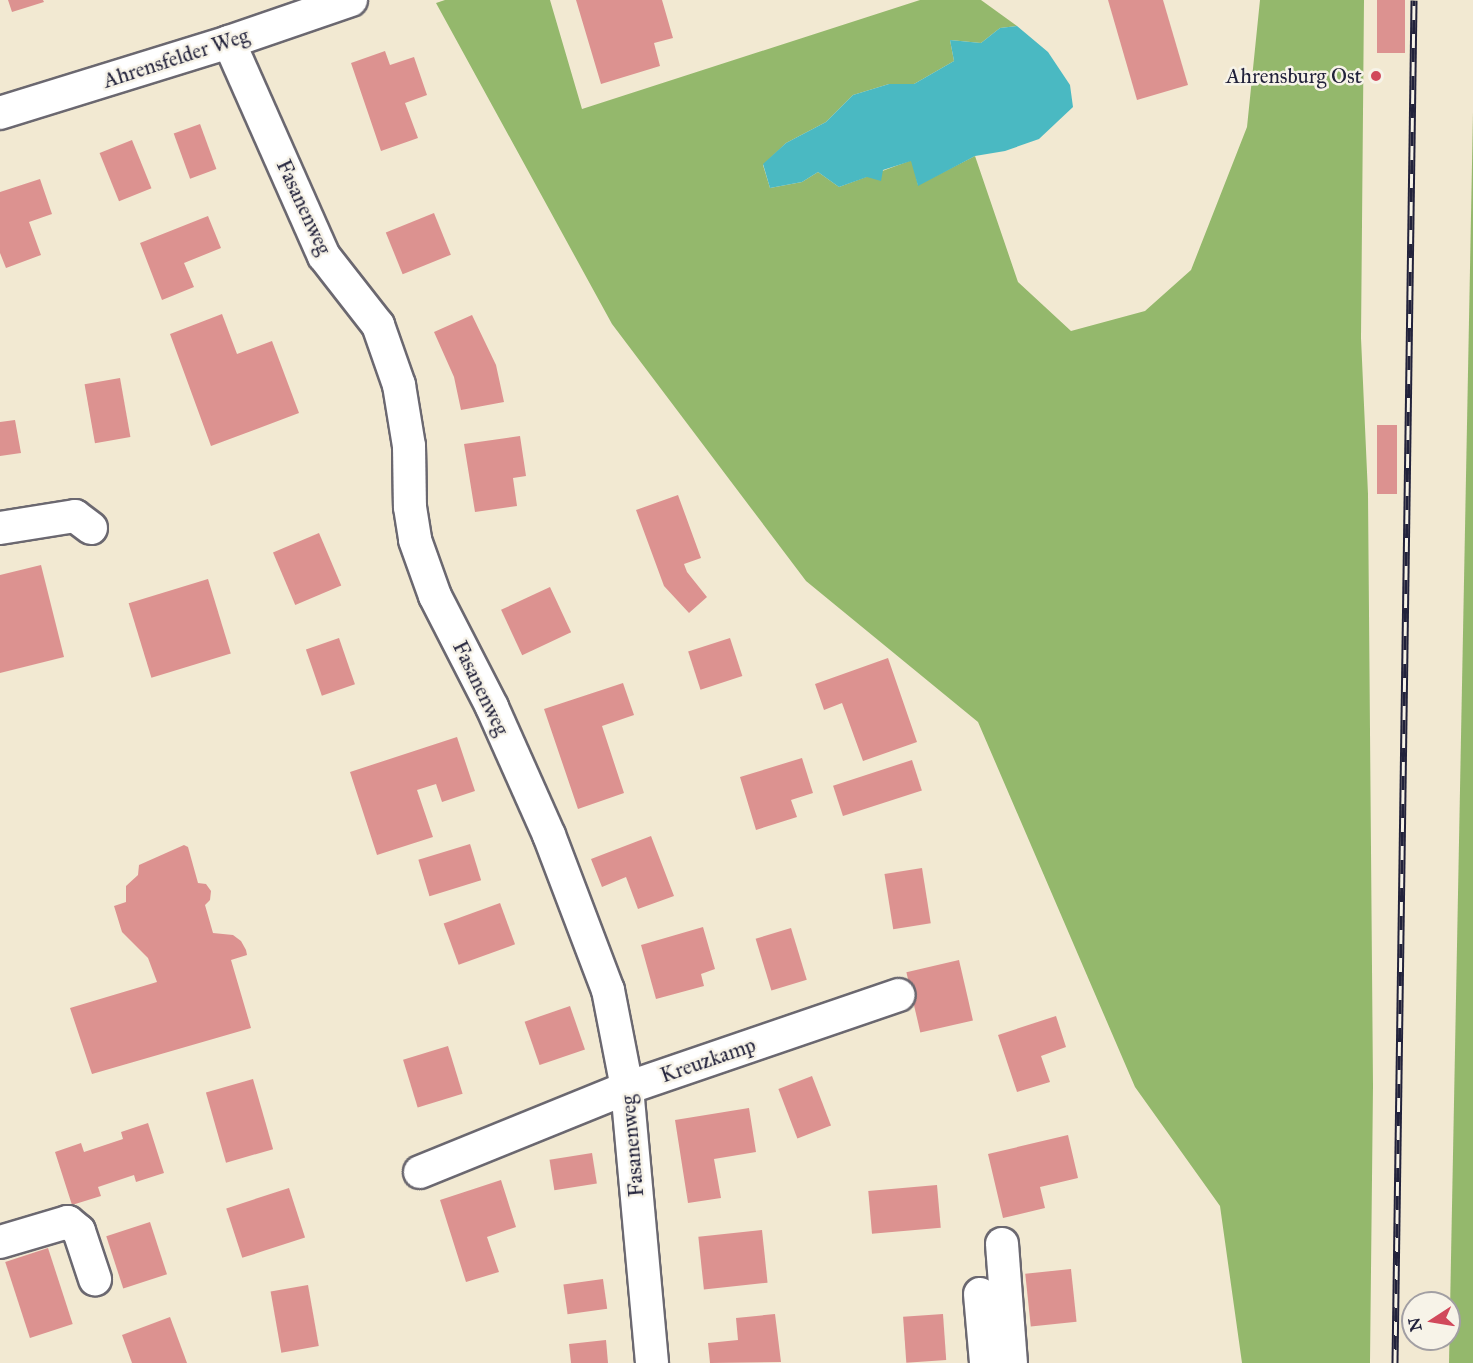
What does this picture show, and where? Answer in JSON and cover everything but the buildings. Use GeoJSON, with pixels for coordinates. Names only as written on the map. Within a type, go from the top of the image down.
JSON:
{"type":"FeatureCollection","features":[{"type":"Feature","properties":{"kind":"street","name":"Ahrensfelder Weg"},"geometry":{"type":"LineString","coordinates":[[0,113],[229,42],[282,12],[351,0]]}},
{"type":"Feature","properties":{"kind":"street","name":"Fasanenweg"},"geometry":{"type":"LineString","coordinates":[[229,42],[324,256],[378,325],[399,385],[410,446],[410,507],[415,540],[435,596],[492,707],[549,835],[608,990],[627,1088],[652,1363]]}},
{"type":"Feature","properties":{"kind":"street"},"geometry":{"type":"LineString","coordinates":[[0,528],[75,516],[91,528]]}},
{"type":"Feature","properties":{"kind":"street","name":"Kreuzkamp"},"geometry":{"type":"LineString","coordinates":[[420,1172],[627,1088],[898,995]]}},
{"type":"Feature","properties":{"kind":"street"},"geometry":{"type":"LineString","coordinates":[[0,1242],[68,1222],[79,1231],[95,1279]]}},
{"type":"Feature","properties":{"kind":"street"},"geometry":{"type":"LineString","coordinates":[[1002,1244],[1011,1363]]}},
{"type":"Feature","properties":{"kind":"street"},"geometry":{"type":"LineString","coordinates":[[980,1294],[986,1363]]}},
{"type":"Feature","properties":{"kind":"green space"},"geometry":{"type":"Polygon","coordinates":[[[445,0],[550,0],[582,109],[920,0],[981,0],[1017,26],[1000,28],[981,43],[950,40],[954,61],[914,84],[889,84],[853,95],[826,122],[786,143],[763,165],[770,188],[802,182],[818,172],[839,187],[912,160],[918,185],[975,156],[1018,282],[1071,331],[1145,311],[1191,270],[1247,127],[1260,0],[1364,0],[1361,338],[1368,494],[1373,1086],[1370,1363],[1242,1363],[1220,1206],[1135,1087],[978,722],[806,581],[612,324],[436,3],[445,0]]]}},
{"type":"Feature","properties":{"kind":"green space"},"geometry":{"type":"Polygon","coordinates":[[[1473,112],[1473,1363],[1449,1363],[1449,1351],[1461,1351],[1461,1291],[1450,1291],[1473,112]]]}},
{"type":"Feature","properties":{"kind":"water"},"geometry":{"type":"Polygon","coordinates":[[[1017,26],[1048,52],[1070,85],[1073,107],[1039,139],[1005,151],[975,156],[918,186],[911,161],[883,170],[881,181],[867,177],[839,187],[818,172],[802,182],[770,188],[763,164],[786,143],[826,122],[853,95],[889,84],[914,84],[954,61],[950,40],[981,43],[1000,28],[1017,26]]]}},
{"type":"Feature","properties":{"kind":"railway"},"geometry":{"type":"LineString","coordinates":[[1395,1363],[1414,0]]}},
{"type":"Feature","properties":{"kind":"place","name":"Ahrensburg Ost"},"geometry":{"type":"Point","coordinates":[1376,76]}}]}
